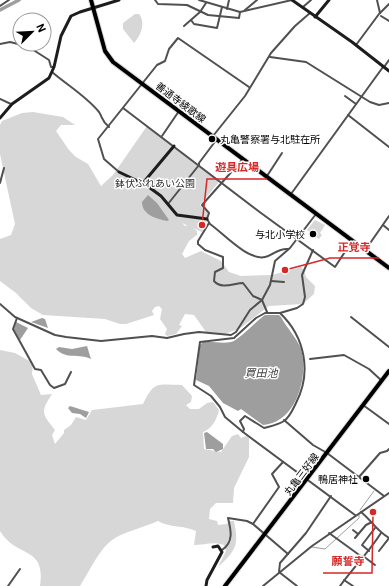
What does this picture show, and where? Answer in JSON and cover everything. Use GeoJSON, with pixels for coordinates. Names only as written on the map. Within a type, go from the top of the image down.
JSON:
{"type":"FeatureCollection","features":[{"type":"Feature","properties":{"kind":"main road","name":"善通寺綾歌線"},"geometry":{"type":"LineString","coordinates":[[91,1],[108,56],[290,195],[389,268]]}},
{"type":"Feature","properties":{"kind":"main road","name":"丸亀三好線"},"geometry":{"type":"LineString","coordinates":[[225,586],[266,535],[389,371]]}},
{"type":"Feature","properties":{"kind":"street"},"geometry":{"type":"LineString","coordinates":[[0,6],[9,0]]}},
{"type":"Feature","properties":{"kind":"street"},"geometry":{"type":"LineString","coordinates":[[0,118],[11,104],[46,81],[54,67],[61,36],[69,19],[76,13],[119,0]]}},
{"type":"Feature","properties":{"kind":"street"},"geometry":{"type":"LineString","coordinates":[[155,0],[158,4],[187,5],[200,12],[219,17],[239,18],[240,12]]}},
{"type":"Feature","properties":{"kind":"street"},"geometry":{"type":"LineString","coordinates":[[200,0],[240,12],[292,0],[356,45],[389,71]]}},
{"type":"Feature","properties":{"kind":"street"},"geometry":{"type":"LineString","coordinates":[[227,9],[230,0]]}},
{"type":"Feature","properties":{"kind":"street"},"geometry":{"type":"LineString","coordinates":[[244,11],[257,0]]}},
{"type":"Feature","properties":{"kind":"street"},"geometry":{"type":"LineString","coordinates":[[302,8],[311,0]]}},
{"type":"Feature","properties":{"kind":"street"},"geometry":{"type":"LineString","coordinates":[[315,17],[329,0]]}},
{"type":"Feature","properties":{"kind":"street"},"geometry":{"type":"LineString","coordinates":[[377,0],[381,14],[389,20]]}},
{"type":"Feature","properties":{"kind":"street"},"geometry":{"type":"LineString","coordinates":[[184,26],[200,12],[206,3]]}},
{"type":"Feature","properties":{"kind":"street"},"geometry":{"type":"LineString","coordinates":[[356,45],[389,4]]}},
{"type":"Feature","properties":{"kind":"street"},"geometry":{"type":"LineString","coordinates":[[191,20],[194,24],[217,28],[222,7]]}},
{"type":"Feature","properties":{"kind":"street"},"geometry":{"type":"LineString","coordinates":[[167,204],[199,165],[269,56],[295,26],[310,13]]}},
{"type":"Feature","properties":{"kind":"street"},"geometry":{"type":"LineString","coordinates":[[250,87],[178,38],[169,49],[165,61],[157,64],[109,127],[98,139],[99,146],[104,159],[120,172],[143,183],[161,196],[174,213],[181,216],[208,220],[236,246],[253,256],[264,258],[282,249],[289,249]]}},
{"type":"Feature","properties":{"kind":"street"},"geometry":{"type":"LineString","coordinates":[[0,44],[12,42]]}},
{"type":"Feature","properties":{"kind":"street"},"geometry":{"type":"LineString","coordinates":[[36,52],[49,60],[51,67],[54,67]]}},
{"type":"Feature","properties":{"kind":"street"},"geometry":{"type":"LineString","coordinates":[[269,56],[306,62],[361,98],[374,104],[389,103]]}},
{"type":"Feature","properties":{"kind":"street"},"geometry":{"type":"LineString","coordinates":[[290,195],[389,60]]}},
{"type":"Feature","properties":{"kind":"street"},"geometry":{"type":"LineString","coordinates":[[52,72],[71,86],[100,113],[102,121],[109,127]]}},
{"type":"Feature","properties":{"kind":"street"},"geometry":{"type":"LineString","coordinates":[[345,96],[356,104]]}},
{"type":"Feature","properties":{"kind":"street"},"geometry":{"type":"LineString","coordinates":[[0,99],[11,104]]}},
{"type":"Feature","properties":{"kind":"street"},"geometry":{"type":"LineString","coordinates":[[123,108],[335,267],[352,241]]}},
{"type":"Feature","properties":{"kind":"street"},"geometry":{"type":"LineString","coordinates":[[162,136],[179,111]]}},
{"type":"Feature","properties":{"kind":"street"},"geometry":{"type":"LineString","coordinates":[[348,115],[389,147]]}},
{"type":"Feature","properties":{"kind":"street"},"geometry":{"type":"LineString","coordinates":[[143,183],[174,146]]}},
{"type":"Feature","properties":{"kind":"street"},"geometry":{"type":"LineString","coordinates":[[266,176],[282,154]]}},
{"type":"Feature","properties":{"kind":"street"},"geometry":{"type":"LineString","coordinates":[[243,159],[202,205],[209,213],[208,220],[198,244],[205,250],[223,257],[223,268],[215,272],[214,281],[218,285],[228,286],[243,283],[253,296],[262,300],[267,312]]}},
{"type":"Feature","properties":{"kind":"street"},"geometry":{"type":"LineString","coordinates":[[0,182],[4,168]]}},
{"type":"Feature","properties":{"kind":"street"},"geometry":{"type":"LineString","coordinates":[[0,304],[17,318],[60,336],[95,340],[152,336],[167,338],[199,332],[228,336],[236,332],[250,310],[262,300],[270,281],[275,260],[289,249],[316,214]]}},
{"type":"Feature","properties":{"kind":"street"},"geometry":{"type":"LineString","coordinates":[[365,250],[389,216]]}},
{"type":"Feature","properties":{"kind":"street"},"geometry":{"type":"LineString","coordinates":[[383,225],[389,230]]}},
{"type":"Feature","properties":{"kind":"street"},"geometry":{"type":"LineString","coordinates":[[313,250],[302,275],[305,297],[304,303],[297,308],[280,313],[267,312],[256,318],[234,338],[202,341],[200,343],[194,385],[211,396],[220,407],[225,417],[243,432],[355,515]]}},
{"type":"Feature","properties":{"kind":"street"},"geometry":{"type":"LineString","coordinates":[[270,281],[284,282]]}},
{"type":"Feature","properties":{"kind":"street"},"geometry":{"type":"LineString","coordinates":[[243,432],[244,430],[240,421],[245,416],[264,428],[284,420],[294,408],[301,392],[305,361],[299,339],[280,313]]}},
{"type":"Feature","properties":{"kind":"street"},"geometry":{"type":"LineString","coordinates":[[351,317],[389,347]]}},
{"type":"Feature","properties":{"kind":"street"},"geometry":{"type":"LineString","coordinates":[[17,318],[13,329],[35,370],[41,370],[51,386],[54,388],[66,384],[71,372]]}},
{"type":"Feature","properties":{"kind":"street"},"geometry":{"type":"LineString","coordinates":[[310,359],[344,355],[369,369],[382,381]]}},
{"type":"Feature","properties":{"kind":"street"},"geometry":{"type":"LineString","coordinates":[[363,405],[389,424]]}},
{"type":"Feature","properties":{"kind":"street"},"geometry":{"type":"LineString","coordinates":[[284,420],[313,445],[327,453],[384,496]]}},
{"type":"Feature","properties":{"kind":"street"},"geometry":{"type":"LineString","coordinates":[[359,478],[380,453],[389,449]]}},
{"type":"Feature","properties":{"kind":"street"},"geometry":{"type":"LineString","coordinates":[[253,524],[279,486],[272,474],[283,462]]}},
{"type":"Feature","properties":{"kind":"street"},"geometry":{"type":"LineString","coordinates":[[263,586],[279,572],[355,515],[384,496],[388,495]]}},
{"type":"Feature","properties":{"kind":"street"},"geometry":{"type":"LineString","coordinates":[[279,572],[280,563],[306,533],[331,496]]}},
{"type":"Feature","properties":{"kind":"street"},"geometry":{"type":"LineString","coordinates":[[361,512],[372,522],[375,528],[389,538],[379,551]]}},
{"type":"Feature","properties":{"kind":"street"},"geometry":{"type":"LineString","coordinates":[[206,586],[207,580],[222,550],[228,545],[231,539],[228,518],[247,521],[253,524],[288,554]]}},
{"type":"Feature","properties":{"kind":"street"},"geometry":{"type":"LineString","coordinates":[[355,538],[366,525],[372,522]]}},
{"type":"Feature","properties":{"kind":"street"},"geometry":{"type":"LineString","coordinates":[[369,551],[362,545],[375,528]]}},
{"type":"Feature","properties":{"kind":"street"},"geometry":{"type":"LineString","coordinates":[[353,530],[358,534]]}},
{"type":"Feature","properties":{"kind":"street"},"geometry":{"type":"LineString","coordinates":[[340,586],[369,551],[381,533]]}},
{"type":"Feature","properties":{"kind":"street"},"geometry":{"type":"LineString","coordinates":[[329,534],[375,565]]}},
{"type":"Feature","properties":{"kind":"street"},"geometry":{"type":"LineString","coordinates":[[213,547],[218,546],[222,550]]}},
{"type":"Feature","properties":{"kind":"street"},"geometry":{"type":"LineString","coordinates":[[8,586],[20,569]]}},
{"type":"Feature","properties":{"kind":"street"},"geometry":{"type":"LineString","coordinates":[[279,572],[297,586]]}},
{"type":"Feature","properties":{"kind":"street"},"geometry":{"type":"LineString","coordinates":[[344,580],[350,585]]}},
{"type":"Feature","properties":{"kind":"green space"},"geometry":{"type":"Polygon","coordinates":[[[135,14],[139,14],[141,18],[142,29],[134,43],[123,29],[123,23],[135,14]]]}},
{"type":"Feature","properties":{"kind":"green space","name":"鉢伏ふれあい公園"},"geometry":{"type":"Polygon","coordinates":[[[33,112],[63,117],[75,125],[61,125],[56,131],[69,150],[76,157],[88,164],[101,186],[113,175],[147,126],[218,180],[218,183],[200,205],[208,214],[206,224],[202,232],[193,228],[197,231],[197,235],[189,241],[182,254],[185,258],[201,251],[221,261],[229,272],[241,276],[272,275],[301,267],[304,270],[306,277],[315,286],[314,294],[303,304],[269,306],[239,329],[224,334],[206,332],[194,315],[185,314],[179,325],[182,326],[176,334],[167,336],[165,334],[167,329],[160,319],[162,309],[159,306],[155,307],[152,311],[154,315],[126,324],[120,324],[105,319],[43,315],[31,308],[16,293],[0,281],[0,239],[11,235],[15,224],[0,154],[0,125],[2,121],[22,113],[33,112]]]}},
{"type":"Feature","properties":{"kind":"green space"},"geometry":{"type":"Polygon","coordinates":[[[315,220],[325,225],[320,233],[322,235],[319,239],[307,230],[315,220]]]}},
{"type":"Feature","properties":{"kind":"green space"},"geometry":{"type":"Polygon","coordinates":[[[0,350],[15,353],[33,363],[32,374],[41,395],[52,394],[44,409],[44,413],[47,420],[55,430],[52,435],[55,444],[64,433],[64,430],[71,425],[76,417],[86,420],[92,410],[143,404],[154,387],[162,385],[182,385],[192,396],[191,402],[186,405],[190,409],[199,409],[207,403],[213,402],[219,410],[214,423],[209,429],[203,432],[204,449],[221,452],[232,436],[238,434],[241,438],[246,436],[249,438],[249,457],[234,488],[233,503],[216,503],[210,509],[209,519],[217,521],[218,525],[227,524],[229,521],[234,521],[236,542],[235,547],[229,556],[218,567],[226,551],[224,545],[213,543],[194,545],[196,531],[167,525],[158,521],[125,533],[109,542],[95,560],[80,586],[40,586],[41,573],[39,564],[29,554],[14,546],[0,531],[0,350]]]}},
{"type":"Feature","properties":{"kind":"water"},"geometry":{"type":"Polygon","coordinates":[[[148,195],[157,203],[169,220],[167,221],[155,218],[144,210],[142,202],[148,195]]]}},
{"type":"Feature","properties":{"kind":"water","name":"買田池"},"geometry":{"type":"Polygon","coordinates":[[[265,315],[279,315],[281,317],[301,349],[303,372],[301,385],[292,407],[284,416],[274,422],[263,425],[241,409],[238,411],[223,403],[209,386],[196,380],[200,345],[203,342],[224,343],[234,341],[265,315]]]}},
{"type":"Feature","properties":{"kind":"water"},"geometry":{"type":"Polygon","coordinates":[[[42,318],[45,319],[48,328],[31,322],[42,318]]]}},
{"type":"Feature","properties":{"kind":"water"},"geometry":{"type":"Polygon","coordinates":[[[16,322],[28,328],[20,340],[14,329],[16,322]]]}},
{"type":"Feature","properties":{"kind":"water"},"geometry":{"type":"Polygon","coordinates":[[[87,346],[91,359],[82,356],[64,354],[56,349],[59,347],[72,349],[87,346]]]}},
{"type":"Feature","properties":{"kind":"water"},"geometry":{"type":"Polygon","coordinates":[[[70,406],[89,412],[86,418],[80,414],[72,413],[68,408],[70,406]]]}},
{"type":"Feature","properties":{"kind":"water"},"geometry":{"type":"Polygon","coordinates":[[[207,432],[223,444],[223,449],[216,452],[213,449],[206,449],[204,433],[207,432]]]}},
{"type":"Feature","properties":{"kind":"waterway"},"geometry":{"type":"LineString","coordinates":[[0,10],[19,0]]}},
{"type":"Feature","properties":{"kind":"waterway"},"geometry":{"type":"LineString","coordinates":[[360,510],[374,491]]}},
{"type":"Feature","properties":{"kind":"waterway"},"geometry":{"type":"LineString","coordinates":[[312,547],[325,549],[359,518],[359,514]]}},
{"type":"Feature","properties":{"kind":"place","name":"丸亀警察署与北駐在所"},"geometry":{"type":"Point","coordinates":[212,139]}},
{"type":"Feature","properties":{"kind":"place","name":"遊具広場"},"geometry":{"type":"Point","coordinates":[202,225]}},
{"type":"Feature","properties":{"kind":"place","name":"与北小学校"},"geometry":{"type":"Point","coordinates":[313,234]}},
{"type":"Feature","properties":{"kind":"place","name":"正覚寺"},"geometry":{"type":"Point","coordinates":[285,270]}},
{"type":"Feature","properties":{"kind":"place","name":"鴨居神社"},"geometry":{"type":"Point","coordinates":[366,479]}},
{"type":"Feature","properties":{"kind":"place","name":"願誓寺"},"geometry":{"type":"Point","coordinates":[373,512]}}]}
